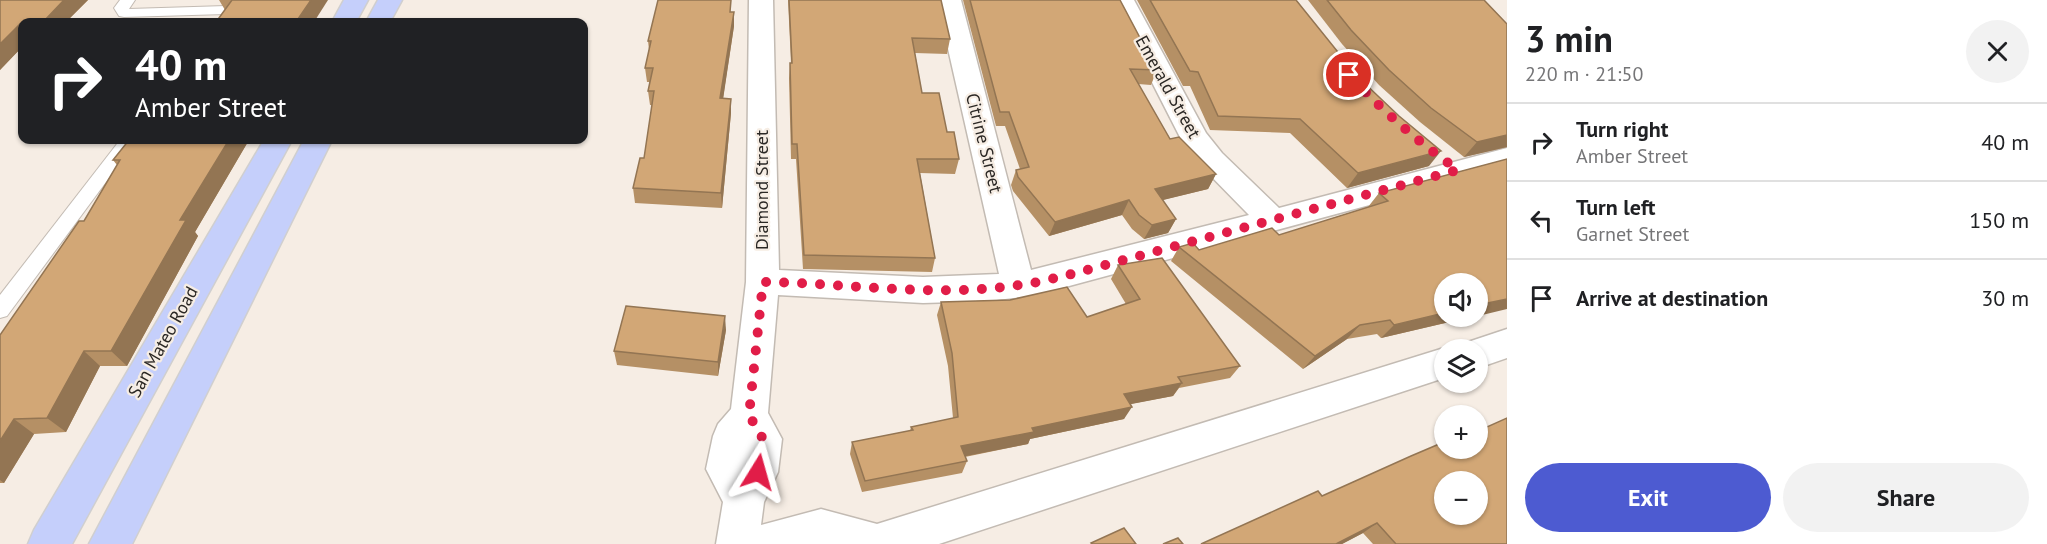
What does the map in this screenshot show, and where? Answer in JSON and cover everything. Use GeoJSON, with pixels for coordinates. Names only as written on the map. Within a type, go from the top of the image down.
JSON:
{"type":"FeatureCollection","features":[{"type":"Feature","properties":{"kind":"main road"},"geometry":{"type":"LineString","coordinates":[[346,18],[356,0]]}},
{"type":"Feature","properties":{"kind":"main road"},"geometry":{"type":"LineString","coordinates":[[380,18],[390,0]]}},
{"type":"Feature","properties":{"kind":"main road","name":"San Mateo Road"},"geometry":{"type":"LineString","coordinates":[[49,544],[276,144]]}},
{"type":"Feature","properties":{"kind":"main road"},"geometry":{"type":"LineString","coordinates":[[110,544],[316,144]]}},
{"type":"Feature","properties":{"kind":"street","name":"Diamond Street"},"geometry":{"type":"LineString","coordinates":[[737,544],[744,500],[726,469],[732,436],[749,415],[763,282],[761,0]]}},
{"type":"Feature","properties":{"kind":"street","name":"Citrine Street"},"geometry":{"type":"LineString","coordinates":[[949,0],[1018,285]]}},
{"type":"Feature","properties":{"kind":"street","name":"Emerald Street"},"geometry":{"type":"LineString","coordinates":[[1122,0],[1180,116],[1194,138],[1218,167],[1272,220]]}},
{"type":"Feature","properties":{"kind":"street"},"geometry":{"type":"LineString","coordinates":[[1430,150],[1458,170]]}},
{"type":"Feature","properties":{"kind":"street"},"geometry":{"type":"LineString","coordinates":[[763,282],[965,289],[1018,285],[1072,274],[1507,158]]}},
{"type":"Feature","properties":{"kind":"street"},"geometry":{"type":"LineString","coordinates":[[1488,350],[1507,344]]}},
{"type":"Feature","properties":{"kind":"street"},"geometry":{"type":"LineString","coordinates":[[764,544],[821,530],[877,544],[1434,366]]}},
{"type":"Feature","properties":{"kind":"lane"},"geometry":{"type":"LineString","coordinates":[[128,0],[121,8],[124,13],[230,5]]}},
{"type":"Feature","properties":{"kind":"lane"},"geometry":{"type":"LineString","coordinates":[[220,18],[230,5]]}},
{"type":"Feature","properties":{"kind":"lane"},"geometry":{"type":"LineString","coordinates":[[0,310],[126,144]]}},
{"type":"Feature","properties":{"kind":"building"},"geometry":{"type":"Polygon","coordinates":[[[0,0],[64,0],[47,18],[18,18],[18,26],[0,44],[0,0]]]}},
{"type":"Feature","properties":{"kind":"building"},"geometry":{"type":"Polygon","coordinates":[[[232,0],[311,0],[299,18],[219,18],[232,0]]]}},
{"type":"Feature","properties":{"kind":"building"},"geometry":{"type":"Polygon","coordinates":[[[658,0],[731,0],[730,12],[734,12],[720,98],[731,99],[721,193],[633,188],[640,158],[644,158],[654,91],[648,91],[653,68],[645,68],[651,41],[648,41],[658,0]]]}},
{"type":"Feature","properties":{"kind":"building"},"geometry":{"type":"Polygon","coordinates":[[[789,0],[941,0],[950,39],[912,38],[922,93],[939,93],[947,132],[954,132],[959,159],[917,159],[935,258],[804,255],[797,144],[792,144],[789,0]]]}},
{"type":"Feature","properties":{"kind":"building"},"geometry":{"type":"Polygon","coordinates":[[[970,0],[1120,0],[1157,70],[1130,69],[1170,139],[1179,137],[1216,174],[1155,189],[1176,219],[1152,225],[1139,215],[1129,200],[1055,222],[1018,177],[1016,170],[1029,167],[1009,112],[1000,112],[970,0]]]}},
{"type":"Feature","properties":{"kind":"building"},"geometry":{"type":"Polygon","coordinates":[[[1150,0],[1296,0],[1358,77],[1399,116],[1441,151],[1358,173],[1300,119],[1218,116],[1198,72],[1190,71],[1150,0]]]}},
{"type":"Feature","properties":{"kind":"building"},"geometry":{"type":"Polygon","coordinates":[[[1327,0],[1484,0],[1507,24],[1507,135],[1477,142],[1431,108],[1389,70],[1351,30],[1327,0]]]}},
{"type":"Feature","properties":{"kind":"building"},"geometry":{"type":"Polygon","coordinates":[[[126,144],[227,144],[180,220],[186,220],[111,351],[84,351],[47,418],[14,419],[0,441],[0,335],[79,221],[84,221],[120,160],[113,160],[126,144]]]}},
{"type":"Feature","properties":{"kind":"building"},"geometry":{"type":"Polygon","coordinates":[[[1507,159],[1507,299],[1488,303],[1488,273],[1434,273],[1434,315],[1394,325],[1390,320],[1360,325],[1315,356],[1179,247],[1193,243],[1199,250],[1272,228],[1279,235],[1388,201],[1379,193],[1507,159]]]}},
{"type":"Feature","properties":{"kind":"building"},"geometry":{"type":"Polygon","coordinates":[[[1162,258],[1240,366],[1178,377],[1182,383],[1124,394],[1132,407],[1032,428],[1034,432],[961,446],[967,461],[865,481],[852,442],[913,430],[911,427],[958,417],[952,353],[941,302],[1010,300],[1067,287],[1087,317],[1140,299],[1118,265],[1162,258]]]}},
{"type":"Feature","properties":{"kind":"building"},"geometry":{"type":"Polygon","coordinates":[[[626,306],[725,316],[718,362],[614,351],[626,306]]]}},
{"type":"Feature","properties":{"kind":"building"},"geometry":{"type":"Polygon","coordinates":[[[1507,418],[1507,544],[1396,544],[1377,523],[1336,544],[1201,544],[1318,491],[1322,496],[1434,446],[1434,459],[1488,459],[1488,427],[1507,418]]]}},
{"type":"Feature","properties":{"kind":"building"},"geometry":{"type":"Polygon","coordinates":[[[1124,528],[1136,544],[1091,543],[1124,528]]]}},
{"type":"Feature","properties":{"kind":"building"},"geometry":{"type":"Polygon","coordinates":[[[1178,538],[1183,544],[1163,544],[1178,538]]]}},
{"type":"Feature","properties":{"kind":"route"},"geometry":{"type":"LineString","coordinates":[[758,472],[763,439],[749,415],[763,282],[965,289],[1018,285],[1072,274],[1458,170],[1414,138],[1349,75]]}}]}
